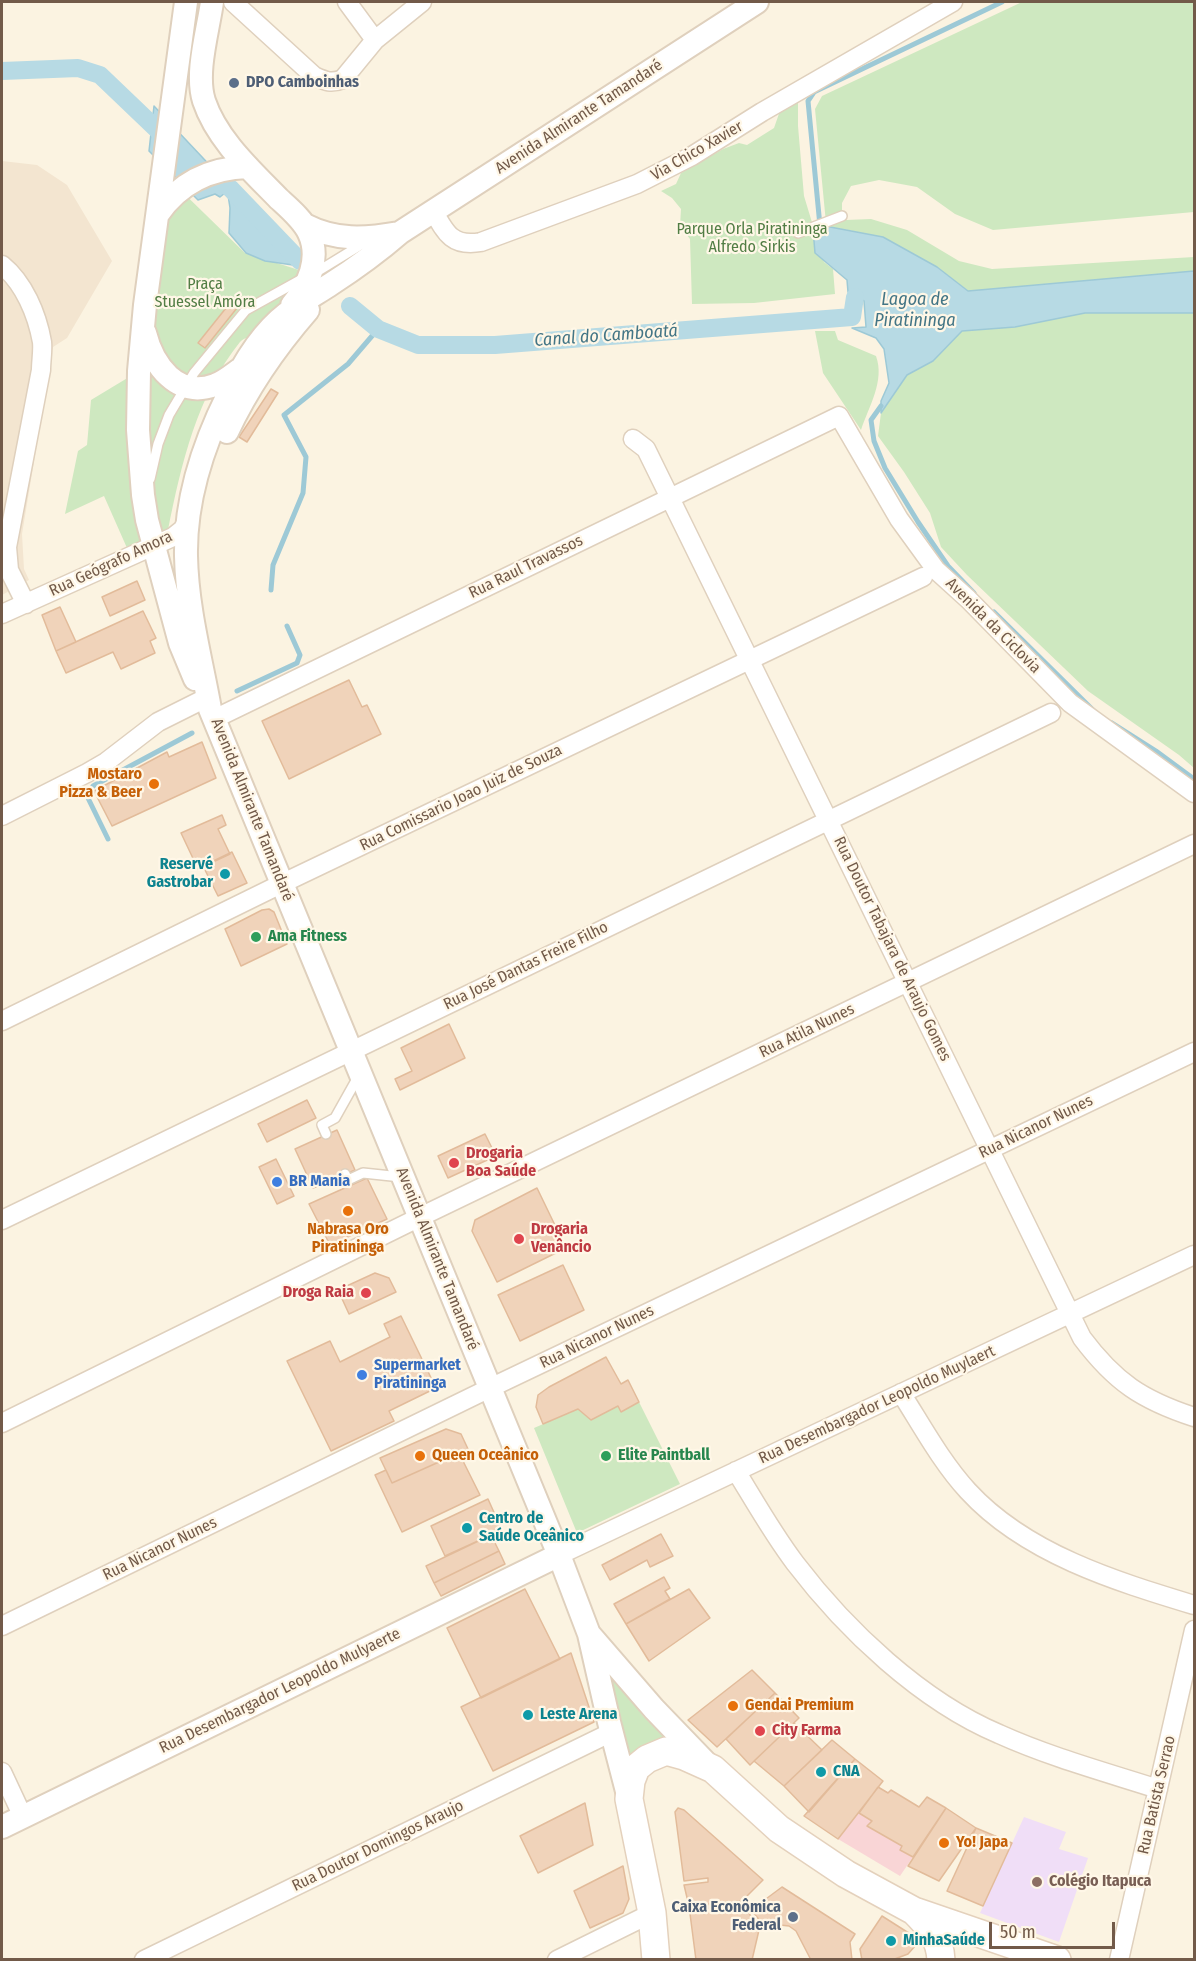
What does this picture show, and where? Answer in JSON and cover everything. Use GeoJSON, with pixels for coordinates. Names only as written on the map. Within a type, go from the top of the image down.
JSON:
{"type":"FeatureCollection","features":[{"type":"Feature","properties":{"kind":"main road"},"geometry":{"type":"LineString","coordinates":[[629,1799],[631,1781],[636,1768],[647,1759],[666,1751],[684,1756],[712,1769],[779,1829],[846,1874],[914,1911],[1057,1959]]}},
{"type":"Feature","properties":{"kind":"main road","name":"Avenida Almirante Tamandaré"},"geometry":{"type":"LineString","coordinates":[[629,1799],[652,1913],[656,1959]]}},
{"type":"Feature","properties":{"kind":"main road"},"geometry":{"type":"LineString","coordinates":[[914,1911],[936,1936],[941,1959]]}},
{"type":"Feature","properties":{"kind":"street"},"geometry":{"type":"LineString","coordinates":[[186,2],[172,111],[171,182],[158,214],[139,371],[138,421],[145,508],[154,547],[180,643],[209,709]]}},
{"type":"Feature","properties":{"kind":"street"},"geometry":{"type":"LineString","coordinates":[[212,2],[203,61],[202,93],[215,126],[240,167],[305,225],[310,234],[313,250],[310,275],[305,287],[286,314]]}},
{"type":"Feature","properties":{"kind":"street"},"geometry":{"type":"LineString","coordinates":[[233,2],[314,76],[335,82],[343,79],[375,40],[422,2]]}},
{"type":"Feature","properties":{"kind":"street"},"geometry":{"type":"LineString","coordinates":[[347,2],[375,40]]}},
{"type":"Feature","properties":{"kind":"street","name":"Avenida Almirante Tamandaré"},"geometry":{"type":"LineString","coordinates":[[629,1799],[590,1634],[352,1050],[209,709],[188,584],[186,557],[192,496],[208,439],[239,370],[261,339],[286,314],[373,256],[401,232],[757,2]]}},
{"type":"Feature","properties":{"kind":"street","name":"Via Chico Xavier"},"geometry":{"type":"LineString","coordinates":[[434,212],[445,232],[452,238],[460,242],[480,242],[637,184],[692,156],[953,2]]}},
{"type":"Feature","properties":{"kind":"street"},"geometry":{"type":"LineString","coordinates":[[171,182],[240,167]]}},
{"type":"Feature","properties":{"kind":"street","name":"Avenida Almirante Tamandaré"},"geometry":{"type":"LineString","coordinates":[[305,225],[318,232],[353,239],[401,232]]}},
{"type":"Feature","properties":{"kind":"street"},"geometry":{"type":"LineString","coordinates":[[2,265],[13,274],[28,299],[42,344],[41,370],[7,547],[9,570],[26,604]]}},
{"type":"Feature","properties":{"kind":"street"},"geometry":{"type":"LineString","coordinates":[[209,709],[211,659],[202,593],[202,533],[208,494],[219,452],[235,415],[259,373],[285,337],[333,283]]}},
{"type":"Feature","properties":{"kind":"street"},"geometry":{"type":"LineString","coordinates":[[144,326],[148,344],[158,365],[173,380],[201,388],[215,385],[239,370]]}},
{"type":"Feature","properties":{"kind":"street","name":"Rua Raul Travassos"},"geometry":{"type":"LineString","coordinates":[[2,816],[106,762],[158,722],[209,709],[839,416]]}},
{"type":"Feature","properties":{"kind":"street","name":"Avenida da Ciclovia"},"geometry":{"type":"LineString","coordinates":[[839,416],[899,519],[936,570],[969,599],[1070,702],[1194,793]]}},
{"type":"Feature","properties":{"kind":"street","name":"Rua Doutor Tabajara de Araujo Gomes"},"geometry":{"type":"LineString","coordinates":[[633,439],[646,449],[1082,1338],[1123,1383],[1163,1407],[1194,1417]]}},
{"type":"Feature","properties":{"kind":"street","name":"Rua Geógrafo Amora"},"geometry":{"type":"LineString","coordinates":[[2,614],[154,547],[183,529],[189,517]]}},
{"type":"Feature","properties":{"kind":"street","name":"Rua Comissario Joao Juiz de Souza"},"geometry":{"type":"LineString","coordinates":[[2,1021],[282,884],[923,577]]}},
{"type":"Feature","properties":{"kind":"street","name":"Rua José Dantas Freire Filho"},"geometry":{"type":"LineString","coordinates":[[2,1220],[1051,713]]}},
{"type":"Feature","properties":{"kind":"street","name":"Rua Atila Nunes"},"geometry":{"type":"LineString","coordinates":[[420,1217],[1194,844]]}},
{"type":"Feature","properties":{"kind":"street","name":"Rua Nicanor Nunes"},"geometry":{"type":"LineString","coordinates":[[2,1626],[490,1388],[1194,1052]]}},
{"type":"Feature","properties":{"kind":"street"},"geometry":{"type":"LineString","coordinates":[[2,1423],[420,1217]]}},
{"type":"Feature","properties":{"kind":"street","name":"Rua Desembargador Leopoldo Muylaert"},"geometry":{"type":"LineString","coordinates":[[559,1555],[1194,1255]]}},
{"type":"Feature","properties":{"kind":"street"},"geometry":{"type":"LineString","coordinates":[[901,1393],[968,1491],[1003,1521],[1043,1548],[1143,1590],[1194,1605]]}},
{"type":"Feature","properties":{"kind":"street"},"geometry":{"type":"LineString","coordinates":[[736,1471],[763,1517],[795,1563],[835,1610],[912,1682],[953,1711],[997,1734],[1158,1789]]}},
{"type":"Feature","properties":{"kind":"street","name":"Rua Desembargador Leopoldo Mulyaerte"},"geometry":{"type":"LineString","coordinates":[[2,1827],[559,1555]]}},
{"type":"Feature","properties":{"kind":"street","name":"Rua Batista Serrao"},"geometry":{"type":"LineString","coordinates":[[1119,1959],[1194,1629]]}},
{"type":"Feature","properties":{"kind":"street","name":"Avenida Almirante Tamandaré"},"geometry":{"type":"LineString","coordinates":[[590,1634],[654,1709],[712,1769]]}},
{"type":"Feature","properties":{"kind":"street","name":"Rua Doutor Domingos Araujo"},"geometry":{"type":"LineString","coordinates":[[144,1959],[612,1732]]}},
{"type":"Feature","properties":{"kind":"street"},"geometry":{"type":"LineString","coordinates":[[2,1772],[23,1817]]}},
{"type":"Feature","properties":{"kind":"street"},"geometry":{"type":"LineString","coordinates":[[557,1959],[652,1913]]}},
{"type":"Feature","properties":{"kind":"lane"},"geometry":{"type":"LineString","coordinates":[[798,233],[842,216]]}},
{"type":"Feature","properties":{"kind":"lane"},"geometry":{"type":"LineString","coordinates":[[145,508],[158,444],[169,415],[185,385],[246,310],[375,237]]}},
{"type":"Feature","properties":{"kind":"lane"},"geometry":{"type":"LineString","coordinates":[[327,1134],[322,1125],[335,1118],[361,1073]]}},
{"type":"Feature","properties":{"kind":"lane"},"geometry":{"type":"LineString","coordinates":[[345,1174],[348,1180],[363,1173],[404,1177]]}},
{"type":"Feature","properties":{"kind":"shaded area"},"geometry":{"type":"Polygon","coordinates":[[[2,161],[37,165],[67,185],[112,261],[67,338],[53,347],[22,534],[24,569],[29,580],[2,595],[2,161]]]}},
{"type":"Feature","properties":{"kind":"shaded area"},"geometry":{"type":"Polygon","coordinates":[[[878,1787],[888,1792],[891,1790],[919,1807],[927,1797],[946,1808],[900,1876],[838,1839],[878,1787]]]}},
{"type":"Feature","properties":{"kind":"shaded area","name":"Colégio Itapuca"},"geometry":{"type":"Polygon","coordinates":[[[1024,1817],[1066,1832],[1059,1849],[1088,1858],[1059,1942],[980,1913],[1024,1817]]]}},
{"type":"Feature","properties":{"kind":"green space"},"geometry":{"type":"Polygon","coordinates":[[[1022,2],[1194,2],[1194,212],[993,230],[955,214],[917,187],[879,180],[851,186],[842,203],[842,216],[846,220],[871,219],[907,230],[959,261],[992,269],[1194,257],[1194,271],[968,291],[937,267],[901,247],[853,231],[830,227],[826,223],[815,109],[822,96],[1022,2]]]}},
{"type":"Feature","properties":{"kind":"green space","name":"Parque Orla Piratininga Alfredo Sirkis"},"geometry":{"type":"Polygon","coordinates":[[[798,96],[804,196],[824,262],[833,269],[835,294],[754,303],[692,304],[690,239],[680,226],[681,209],[672,198],[661,191],[676,184],[681,173],[723,149],[739,143],[747,145],[774,128],[782,105],[798,96]]]}},
{"type":"Feature","properties":{"kind":"green space","name":"Praça Stuessel Amóra"},"geometry":{"type":"Polygon","coordinates":[[[164,174],[245,253],[299,270],[290,293],[256,334],[240,342],[212,385],[185,456],[168,530],[127,548],[104,496],[65,514],[78,451],[87,445],[91,400],[139,371],[164,174]]]}},
{"type":"Feature","properties":{"kind":"green space"},"geometry":{"type":"Polygon","coordinates":[[[1085,313],[1194,313],[1194,768],[1088,691],[967,575],[941,547],[930,513],[878,436],[881,413],[907,375],[933,361],[962,331],[1015,327],[1085,313]]]}},
{"type":"Feature","properties":{"kind":"green space"},"geometry":{"type":"Polygon","coordinates":[[[815,331],[835,331],[838,340],[876,356],[879,375],[872,403],[861,430],[823,373],[815,331]]]}},
{"type":"Feature","properties":{"kind":"green space","name":"Elite Paintball"},"geometry":{"type":"Polygon","coordinates":[[[639,1402],[680,1484],[577,1533],[534,1428],[578,1409],[591,1420],[618,1406],[621,1412],[639,1402]]]}},
{"type":"Feature","properties":{"kind":"green space"},"geometry":{"type":"Polygon","coordinates":[[[604,1667],[644,1717],[667,1740],[650,1742],[628,1756],[604,1667]]]}},
{"type":"Feature","properties":{"kind":"water"},"geometry":{"type":"Polygon","coordinates":[[[154,106],[300,261],[293,265],[265,261],[246,253],[229,233],[228,195],[225,193],[220,197],[215,194],[198,200],[149,151],[154,106]]]}},
{"type":"Feature","properties":{"kind":"water","name":"Lagoa de Piratininga"},"geometry":{"type":"Polygon","coordinates":[[[828,225],[883,237],[937,267],[968,291],[1194,271],[1194,313],[1085,313],[1015,327],[962,331],[933,361],[907,375],[881,413],[881,401],[889,383],[884,349],[876,338],[852,328],[866,327],[864,301],[848,292],[847,280],[815,253],[813,229],[828,225]]]}},
{"type":"Feature","properties":{"kind":"building"},"geometry":{"type":"Polygon","coordinates":[[[234,298],[241,303],[205,348],[198,343],[234,298]]]}},
{"type":"Feature","properties":{"kind":"building"},"geometry":{"type":"Polygon","coordinates":[[[271,389],[278,393],[247,442],[239,437],[271,389]]]}},
{"type":"Feature","properties":{"kind":"building"},"geometry":{"type":"Polygon","coordinates":[[[137,581],[145,600],[110,616],[102,597],[137,581]]]}},
{"type":"Feature","properties":{"kind":"building"},"geometry":{"type":"Polygon","coordinates":[[[60,607],[76,642],[56,651],[42,615],[60,607]]]}},
{"type":"Feature","properties":{"kind":"building"},"geometry":{"type":"Polygon","coordinates":[[[143,611],[156,638],[150,641],[155,653],[121,669],[113,652],[66,673],[56,651],[143,611]]]}},
{"type":"Feature","properties":{"kind":"building"},"geometry":{"type":"Polygon","coordinates":[[[349,680],[362,707],[367,705],[381,734],[289,779],[262,721],[349,680]]]}},
{"type":"Feature","properties":{"kind":"building","name":"Mostaro Pizza & Beer"},"geometry":{"type":"Polygon","coordinates":[[[202,742],[216,778],[112,826],[94,791],[167,752],[169,757],[202,742]]]}},
{"type":"Feature","properties":{"kind":"building"},"geometry":{"type":"Polygon","coordinates":[[[222,815],[226,825],[218,829],[230,854],[198,869],[181,833],[222,815]]]}},
{"type":"Feature","properties":{"kind":"building","name":"Reservé Gastrobar"},"geometry":{"type":"Polygon","coordinates":[[[232,852],[247,883],[218,896],[203,866],[232,852]]]}},
{"type":"Feature","properties":{"kind":"building","name":"Ama Fitness"},"geometry":{"type":"Polygon","coordinates":[[[269,909],[274,912],[287,944],[241,966],[225,929],[262,910],[269,909]]]}},
{"type":"Feature","properties":{"kind":"building"},"geometry":{"type":"Polygon","coordinates":[[[449,1024],[465,1058],[400,1090],[395,1079],[412,1071],[401,1048],[449,1024]]]}},
{"type":"Feature","properties":{"kind":"building"},"geometry":{"type":"Polygon","coordinates":[[[307,1100],[316,1118],[267,1142],[258,1124],[307,1100]]]}},
{"type":"Feature","properties":{"kind":"building"},"geometry":{"type":"Polygon","coordinates":[[[337,1130],[355,1170],[313,1188],[295,1149],[337,1130]]]}},
{"type":"Feature","properties":{"kind":"building"},"geometry":{"type":"Polygon","coordinates":[[[485,1134],[496,1156],[448,1178],[438,1156],[485,1134]]]}},
{"type":"Feature","properties":{"kind":"building","name":"BR Mania"},"geometry":{"type":"Polygon","coordinates":[[[276,1159],[294,1196],[277,1204],[259,1167],[276,1159]]]}},
{"type":"Feature","properties":{"kind":"building","name":"Nabrasa Oro Piratininga"},"geometry":{"type":"Polygon","coordinates":[[[367,1178],[387,1219],[330,1245],[309,1204],[367,1178]]]}},
{"type":"Feature","properties":{"kind":"building","name":"Drogaria Venâncio"},"geometry":{"type":"Polygon","coordinates":[[[537,1188],[566,1248],[497,1282],[472,1231],[475,1220],[537,1188]]]}},
{"type":"Feature","properties":{"kind":"building"},"geometry":{"type":"Polygon","coordinates":[[[563,1265],[584,1310],[520,1341],[498,1295],[563,1265]]]}},
{"type":"Feature","properties":{"kind":"building","name":"Droga Raia"},"geometry":{"type":"Polygon","coordinates":[[[375,1273],[389,1278],[396,1292],[349,1314],[338,1290],[375,1273]]]}},
{"type":"Feature","properties":{"kind":"building","name":"Supermarket Piratininga"},"geometry":{"type":"Polygon","coordinates":[[[401,1316],[436,1388],[389,1411],[394,1421],[331,1451],[287,1361],[330,1341],[340,1362],[390,1337],[384,1324],[401,1316]]]}},
{"type":"Feature","properties":{"kind":"building"},"geometry":{"type":"Polygon","coordinates":[[[606,1357],[621,1384],[628,1380],[639,1402],[621,1412],[618,1406],[591,1420],[578,1409],[543,1424],[536,1407],[538,1395],[606,1357]]]}},
{"type":"Feature","properties":{"kind":"building","name":"Queen Oceânico"},"geometry":{"type":"Polygon","coordinates":[[[446,1429],[461,1434],[468,1449],[392,1483],[380,1458],[446,1429]]]}},
{"type":"Feature","properties":{"kind":"building"},"geometry":{"type":"Polygon","coordinates":[[[459,1453],[480,1495],[402,1532],[375,1475],[386,1470],[392,1483],[459,1453]]]}},
{"type":"Feature","properties":{"kind":"building","name":"Centro de Saúde Oceânico"},"geometry":{"type":"Polygon","coordinates":[[[488,1499],[502,1530],[445,1556],[431,1526],[488,1499]]]}},
{"type":"Feature","properties":{"kind":"building"},"geometry":{"type":"Polygon","coordinates":[[[661,1534],[673,1556],[650,1567],[647,1560],[610,1580],[602,1565],[661,1534]]]}},
{"type":"Feature","properties":{"kind":"building"},"geometry":{"type":"Polygon","coordinates":[[[491,1535],[499,1551],[434,1583],[426,1566],[491,1535]]]}},
{"type":"Feature","properties":{"kind":"building"},"geometry":{"type":"Polygon","coordinates":[[[499,1551],[505,1564],[441,1596],[434,1583],[499,1551]]]}},
{"type":"Feature","properties":{"kind":"building"},"geometry":{"type":"Polygon","coordinates":[[[664,1577],[670,1588],[665,1591],[670,1599],[626,1624],[614,1604],[664,1577]]]}},
{"type":"Feature","properties":{"kind":"building"},"geometry":{"type":"Polygon","coordinates":[[[525,1589],[560,1659],[481,1698],[447,1628],[525,1589]]]}},
{"type":"Feature","properties":{"kind":"building"},"geometry":{"type":"Polygon","coordinates":[[[689,1589],[710,1618],[649,1661],[626,1624],[689,1589]]]}},
{"type":"Feature","properties":{"kind":"building","name":"Leste Arena"},"geometry":{"type":"Polygon","coordinates":[[[571,1653],[594,1722],[493,1771],[461,1707],[571,1653]]]}},
{"type":"Feature","properties":{"kind":"building","name":"Gendai Premium"},"geometry":{"type":"Polygon","coordinates":[[[752,1670],[775,1693],[717,1747],[688,1720],[752,1670]]]}},
{"type":"Feature","properties":{"kind":"building","name":"City Farma"},"geometry":{"type":"Polygon","coordinates":[[[775,1693],[799,1718],[750,1765],[726,1739],[775,1693]]]}},
{"type":"Feature","properties":{"kind":"building"},"geometry":{"type":"Polygon","coordinates":[[[794,1723],[822,1750],[784,1786],[754,1761],[794,1723]]]}},
{"type":"Feature","properties":{"kind":"building","name":"CNA"},"geometry":{"type":"Polygon","coordinates":[[[832,1740],[855,1759],[809,1812],[784,1786],[832,1740]]]}},
{"type":"Feature","properties":{"kind":"building"},"geometry":{"type":"Polygon","coordinates":[[[855,1759],[883,1781],[838,1839],[804,1816],[855,1759]]]}},
{"type":"Feature","properties":{"kind":"building"},"geometry":{"type":"Polygon","coordinates":[[[878,1787],[888,1793],[891,1790],[919,1807],[927,1797],[946,1808],[913,1857],[900,1850],[902,1846],[867,1826],[872,1821],[859,1813],[878,1787]]]}},
{"type":"Feature","properties":{"kind":"building"},"geometry":{"type":"Polygon","coordinates":[[[585,1803],[593,1845],[538,1873],[520,1836],[585,1803]]]}},
{"type":"Feature","properties":{"kind":"building"},"geometry":{"type":"Polygon","coordinates":[[[678,1808],[684,1810],[763,1880],[742,1901],[689,1906],[684,1885],[708,1882],[708,1878],[684,1881],[675,1812],[678,1808]]]}},
{"type":"Feature","properties":{"kind":"building","name":"Yo! Japa"},"geometry":{"type":"Polygon","coordinates":[[[946,1808],[976,1828],[939,1881],[908,1866],[946,1808]]]}},
{"type":"Feature","properties":{"kind":"building"},"geometry":{"type":"Polygon","coordinates":[[[976,1828],[1012,1843],[983,1906],[947,1891],[976,1828]]]}},
{"type":"Feature","properties":{"kind":"building"},"geometry":{"type":"Polygon","coordinates":[[[623,1866],[629,1899],[623,1913],[590,1928],[574,1891],[623,1866]]]}},
{"type":"Feature","properties":{"kind":"building","name":"Caixa Econômica Federal"},"geometry":{"type":"Polygon","coordinates":[[[782,1887],[855,1934],[850,1942],[852,1960],[811,1960],[796,1931],[789,1926],[762,1923],[751,1910],[782,1887]]]}},
{"type":"Feature","properties":{"kind":"building"},"geometry":{"type":"Polygon","coordinates":[[[742,1901],[759,1930],[752,1960],[696,1960],[689,1906],[742,1901]]]}},
{"type":"Feature","properties":{"kind":"building","name":"MinhaSaúde"},"geometry":{"type":"Polygon","coordinates":[[[882,1916],[915,1937],[916,1945],[908,1954],[892,1960],[862,1960],[860,1949],[882,1916]]]}},
{"type":"Feature","properties":{"kind":"waterway"},"geometry":{"type":"LineString","coordinates":[[820,226],[808,101],[814,92],[1002,2]]}},
{"type":"Feature","properties":{"kind":"waterway","name":"Canal do Camboatá"},"geometry":{"type":"LineString","coordinates":[[2,71],[78,68],[100,75],[169,141]]}},
{"type":"Feature","properties":{"kind":"waterway","name":"Canal do Camboatá"},"geometry":{"type":"LineString","coordinates":[[214,175],[231,189],[300,261]]}},
{"type":"Feature","properties":{"kind":"waterway","name":"Canal do Camboatá"},"geometry":{"type":"LineString","coordinates":[[350,306],[378,329],[418,345],[495,345],[852,317],[855,297]]}},
{"type":"Feature","properties":{"kind":"waterway"},"geometry":{"type":"LineString","coordinates":[[271,590],[273,565],[303,493],[306,457],[284,415],[348,364],[378,329]]}},
{"type":"Feature","properties":{"kind":"waterway"},"geometry":{"type":"LineString","coordinates":[[881,406],[871,420],[874,441],[885,468],[948,566],[974,593]]}},
{"type":"Feature","properties":{"kind":"waterway"},"geometry":{"type":"LineString","coordinates":[[994,612],[1094,711]]}},
{"type":"Feature","properties":{"kind":"waterway"},"geometry":{"type":"LineString","coordinates":[[237,691],[297,663],[300,655],[287,626]]}},
{"type":"Feature","properties":{"kind":"waterway"},"geometry":{"type":"LineString","coordinates":[[1112,723],[1194,779]]}},
{"type":"Feature","properties":{"kind":"waterway"},"geometry":{"type":"LineString","coordinates":[[108,839],[87,796],[93,786],[192,733]]}},
{"type":"Feature","properties":{"kind":"place","name":"DPO Camboinhas"},"geometry":{"type":"Point","coordinates":[234,83]}},
{"type":"Feature","properties":{"kind":"place","name":"Mostaro Pizza & Beer"},"geometry":{"type":"Point","coordinates":[154,784]}},
{"type":"Feature","properties":{"kind":"place","name":"Reservé Gastrobar"},"geometry":{"type":"Point","coordinates":[225,874]}},
{"type":"Feature","properties":{"kind":"place","name":"Ama Fitness"},"geometry":{"type":"Point","coordinates":[256,937]}},
{"type":"Feature","properties":{"kind":"place","name":"Drogaria Boa Saúde"},"geometry":{"type":"Point","coordinates":[454,1163]}},
{"type":"Feature","properties":{"kind":"place","name":"BR Mania"},"geometry":{"type":"Point","coordinates":[277,1182]}},
{"type":"Feature","properties":{"kind":"place","name":"Nabrasa Oro Piratininga"},"geometry":{"type":"Point","coordinates":[348,1211]}},
{"type":"Feature","properties":{"kind":"place","name":"Drogaria Venâncio"},"geometry":{"type":"Point","coordinates":[519,1239]}},
{"type":"Feature","properties":{"kind":"place","name":"Droga Raia"},"geometry":{"type":"Point","coordinates":[366,1293]}},
{"type":"Feature","properties":{"kind":"place","name":"Supermarket Piratininga"},"geometry":{"type":"Point","coordinates":[362,1375]}},
{"type":"Feature","properties":{"kind":"place","name":"Queen Oceânico"},"geometry":{"type":"Point","coordinates":[420,1456]}},
{"type":"Feature","properties":{"kind":"place","name":"Elite Paintball"},"geometry":{"type":"Point","coordinates":[606,1456]}},
{"type":"Feature","properties":{"kind":"place","name":"Centro de Saúde Oceânico"},"geometry":{"type":"Point","coordinates":[467,1528]}},
{"type":"Feature","properties":{"kind":"place","name":"Gendai Premium"},"geometry":{"type":"Point","coordinates":[733,1706]}},
{"type":"Feature","properties":{"kind":"place","name":"Leste Arena"},"geometry":{"type":"Point","coordinates":[528,1715]}},
{"type":"Feature","properties":{"kind":"place","name":"City Farma"},"geometry":{"type":"Point","coordinates":[760,1731]}},
{"type":"Feature","properties":{"kind":"place","name":"CNA"},"geometry":{"type":"Point","coordinates":[821,1772]}},
{"type":"Feature","properties":{"kind":"place","name":"Yo! Japa"},"geometry":{"type":"Point","coordinates":[944,1843]}},
{"type":"Feature","properties":{"kind":"place","name":"Colégio Itapuca"},"geometry":{"type":"Point","coordinates":[1037,1882]}},
{"type":"Feature","properties":{"kind":"place","name":"Caixa Econômica Federal"},"geometry":{"type":"Point","coordinates":[793,1917]}},
{"type":"Feature","properties":{"kind":"place","name":"MinhaSaúde"},"geometry":{"type":"Point","coordinates":[891,1941]}}]}
